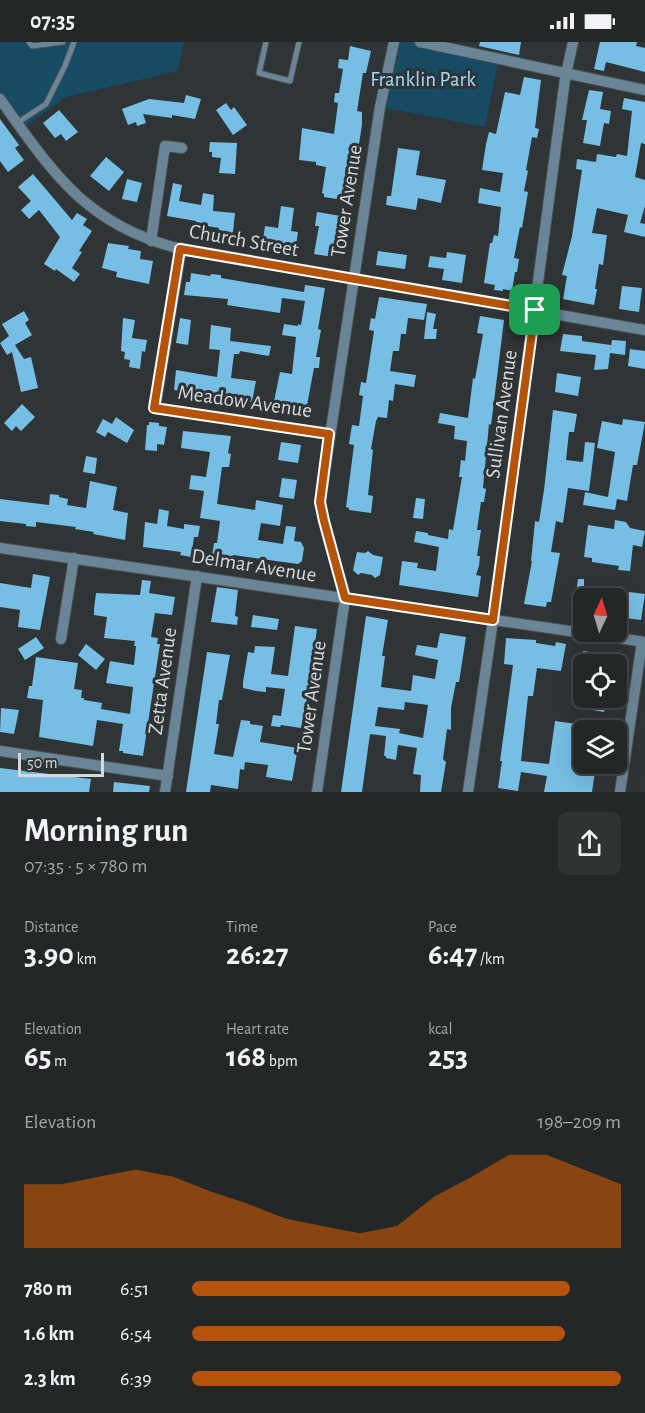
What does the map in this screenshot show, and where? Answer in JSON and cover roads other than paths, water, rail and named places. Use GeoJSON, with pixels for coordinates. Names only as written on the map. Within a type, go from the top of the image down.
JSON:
{"type":"FeatureCollection","features":[{"type":"Feature","properties":{"kind":"street","name":"Tower Avenue"},"geometry":{"type":"LineString","coordinates":[[316,792],[345,598],[320,502],[380,107],[394,42]]}},
{"type":"Feature","properties":{"kind":"street"},"geometry":{"type":"LineString","coordinates":[[420,42],[645,90]]}},
{"type":"Feature","properties":{"kind":"street","name":"Sullivan Avenue"},"geometry":{"type":"LineString","coordinates":[[468,792],[566,72],[573,42]]}},
{"type":"Feature","properties":{"kind":"street","name":"Church Street"},"geometry":{"type":"LineString","coordinates":[[0,99],[58,177],[76,196],[96,213],[151,241],[180,249],[645,330]]}},
{"type":"Feature","properties":{"kind":"street"},"geometry":{"type":"LineString","coordinates":[[151,241],[165,146],[182,148]]}},
{"type":"Feature","properties":{"kind":"street","name":"Meadow Avenue"},"geometry":{"type":"LineString","coordinates":[[180,249],[154,408],[329,434]]}},
{"type":"Feature","properties":{"kind":"street","name":"Delmar Avenue"},"geometry":{"type":"LineString","coordinates":[[0,548],[644,642]]}},
{"type":"Feature","properties":{"kind":"street"},"geometry":{"type":"LineString","coordinates":[[62,639],[74,558]]}},
{"type":"Feature","properties":{"kind":"street","name":"Zetta Avenue"},"geometry":{"type":"LineString","coordinates":[[165,792],[197,576]]}},
{"type":"Feature","properties":{"kind":"street"},"geometry":{"type":"LineString","coordinates":[[620,792],[644,642]]}},
{"type":"Feature","properties":{"kind":"street"},"geometry":{"type":"LineString","coordinates":[[0,751],[168,776]]}},
{"type":"Feature","properties":{"kind":"lane"},"geometry":{"type":"LineString","coordinates":[[29,42],[32,46],[63,42]]}},
{"type":"Feature","properties":{"kind":"lane"},"geometry":{"type":"LineString","coordinates":[[17,123],[46,104],[74,42]]}},
{"type":"Feature","properties":{"kind":"lane"},"geometry":{"type":"LineString","coordinates":[[266,42],[259,73],[290,81],[299,42]]}},
{"type":"Feature","properties":{"kind":"park label","name":"Franklin Park"},"geometry":{"type":"Point","coordinates":[423,79]}}]}
